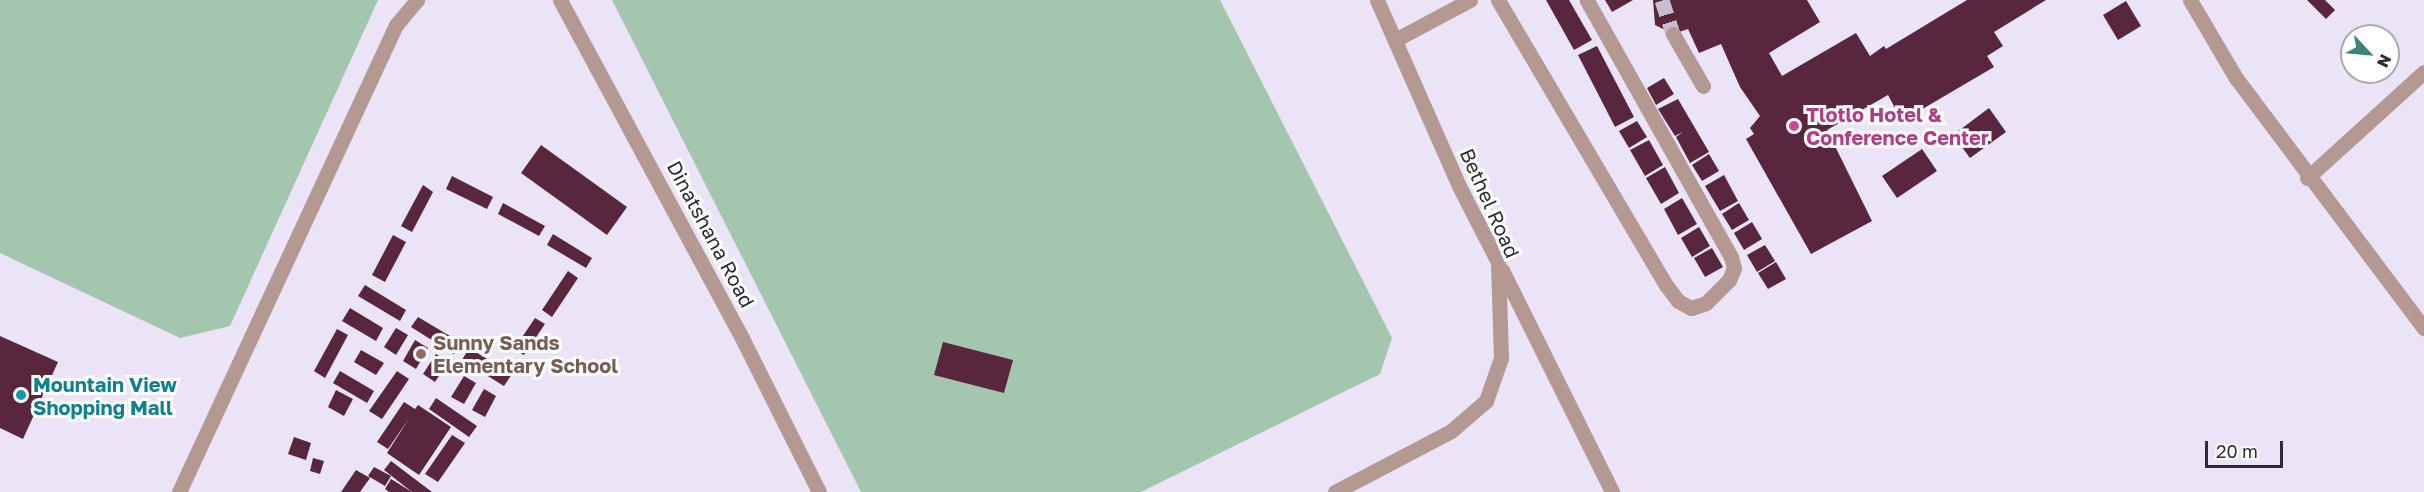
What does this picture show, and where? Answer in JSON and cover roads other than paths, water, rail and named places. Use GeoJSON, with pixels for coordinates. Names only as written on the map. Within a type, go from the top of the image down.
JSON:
{"type":"FeatureCollection","features":[{"type":"Feature","properties":{"kind":"street"},"geometry":{"type":"LineString","coordinates":[[179,492],[396,25],[417,0]]}},
{"type":"Feature","properties":{"kind":"street","name":"Dinatshana Road"},"geometry":{"type":"LineString","coordinates":[[560,0],[742,338],[819,492]]}},
{"type":"Feature","properties":{"kind":"street","name":"Bethel Road"},"geometry":{"type":"LineString","coordinates":[[1335,492],[1451,431],[1486,401],[1501,357],[1498,262],[1377,0]]}},
{"type":"Feature","properties":{"kind":"street"},"geometry":{"type":"LineString","coordinates":[[1395,40],[1470,0]]}},
{"type":"Feature","properties":{"kind":"street"},"geometry":{"type":"LineString","coordinates":[[1498,0],[1666,285],[1678,301],[1691,308],[1706,303],[1729,280],[1734,268],[1731,257],[1587,0]]}},
{"type":"Feature","properties":{"kind":"street"},"geometry":{"type":"LineString","coordinates":[[2190,0],[2236,78],[2307,178],[2424,328]]}},
{"type":"Feature","properties":{"kind":"street"},"geometry":{"type":"LineString","coordinates":[[1673,34],[1703,86]]}},
{"type":"Feature","properties":{"kind":"street"},"geometry":{"type":"LineString","coordinates":[[2307,178],[2424,72]]}},
{"type":"Feature","properties":{"kind":"street"},"geometry":{"type":"LineString","coordinates":[[1498,262],[1612,492]]}},
{"type":"Feature","properties":{"kind":"tunnel"},"geometry":{"type":"LineString","coordinates":[[1662,0],[1673,34]]}},
{"type":"Feature","properties":{"kind":"place","name":"Tlotlo Hotel & Conference Center"},"geometry":{"type":"Point","coordinates":[1794,126]}},
{"type":"Feature","properties":{"kind":"place","name":"Sunny Sands Elementary School"},"geometry":{"type":"Point","coordinates":[421,354]}},
{"type":"Feature","properties":{"kind":"place","name":"Mountain View Shopping Mall"},"geometry":{"type":"Point","coordinates":[21,395]}}]}
